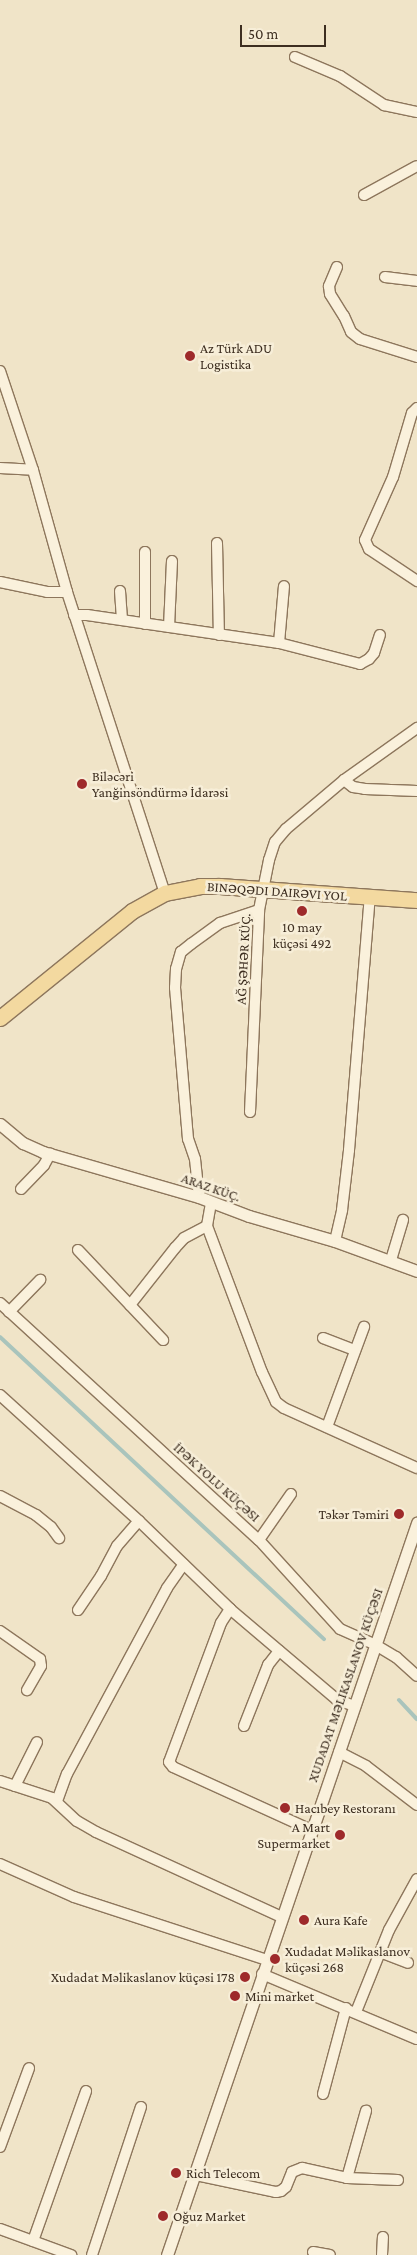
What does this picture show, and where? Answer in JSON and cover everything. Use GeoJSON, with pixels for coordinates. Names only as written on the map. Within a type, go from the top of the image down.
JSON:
{"type":"FeatureCollection","features":[{"type":"Feature","properties":{"kind":"main road","name":"BINƏQƏDI DAIRƏVI YOL"},"geometry":{"type":"LineString","coordinates":[[0,1018],[132,911],[165,893],[200,886],[417,900]]}},
{"type":"Feature","properties":{"kind":"street"},"geometry":{"type":"LineString","coordinates":[[295,57],[340,76],[384,105],[417,112]]}},
{"type":"Feature","properties":{"kind":"street"},"geometry":{"type":"LineString","coordinates":[[364,195],[417,166]]}},
{"type":"Feature","properties":{"kind":"street"},"geometry":{"type":"LineString","coordinates":[[337,267],[329,286],[330,294],[344,316],[351,332],[360,339],[417,357]]}},
{"type":"Feature","properties":{"kind":"street"},"geometry":{"type":"LineString","coordinates":[[385,277],[417,281]]}},
{"type":"Feature","properties":{"kind":"street"},"geometry":{"type":"LineString","coordinates":[[0,371],[33,470],[66,592],[165,893]]}},
{"type":"Feature","properties":{"kind":"street"},"geometry":{"type":"LineString","coordinates":[[417,408],[412,413],[393,477],[365,540],[369,549],[417,581]]}},
{"type":"Feature","properties":{"kind":"street"},"geometry":{"type":"LineString","coordinates":[[0,468],[33,470]]}},
{"type":"Feature","properties":{"kind":"street"},"geometry":{"type":"LineString","coordinates":[[217,542],[219,635]]}},
{"type":"Feature","properties":{"kind":"street"},"geometry":{"type":"LineString","coordinates":[[145,552],[145,624]]}},
{"type":"Feature","properties":{"kind":"street"},"geometry":{"type":"LineString","coordinates":[[169,627],[172,561]]}},
{"type":"Feature","properties":{"kind":"street"},"geometry":{"type":"LineString","coordinates":[[0,584],[48,592],[66,592]]}},
{"type":"Feature","properties":{"kind":"street"},"geometry":{"type":"LineString","coordinates":[[279,643],[284,586]]}},
{"type":"Feature","properties":{"kind":"street"},"geometry":{"type":"LineString","coordinates":[[120,591],[122,620]]}},
{"type":"Feature","properties":{"kind":"street"},"geometry":{"type":"LineString","coordinates":[[74,615],[87,614],[279,643],[360,664],[369,659],[374,653],[380,635]]}},
{"type":"Feature","properties":{"kind":"street","name":"AĞ ŞƏHƏR KÜÇ."},"geometry":{"type":"LineString","coordinates":[[250,1112],[259,910],[269,860],[275,842],[286,829],[344,780],[417,728]]}},
{"type":"Feature","properties":{"kind":"street"},"geometry":{"type":"LineString","coordinates":[[344,780],[353,787],[365,789],[417,791]]}},
{"type":"Feature","properties":{"kind":"street"},"geometry":{"type":"LineString","coordinates":[[335,1241],[342,1210],[370,897]]}},
{"type":"Feature","properties":{"kind":"street"},"geometry":{"type":"LineString","coordinates":[[199,1197],[195,1158],[188,1139],[175,988],[176,969],[181,952],[220,923],[259,910]]}},
{"type":"Feature","properties":{"kind":"street","name":"ARAZ KÜÇ."},"geometry":{"type":"LineString","coordinates":[[0,1124],[22,1143],[50,1154],[199,1197],[211,1204],[335,1241],[417,1271]]}},
{"type":"Feature","properties":{"kind":"street"},"geometry":{"type":"LineString","coordinates":[[21,1189],[44,1165],[50,1154]]}},
{"type":"Feature","properties":{"kind":"street"},"geometry":{"type":"LineString","coordinates":[[211,1204],[207,1226],[271,1394],[284,1408],[417,1468]]}},
{"type":"Feature","properties":{"kind":"street"},"geometry":{"type":"LineString","coordinates":[[391,1260],[403,1220]]}},
{"type":"Feature","properties":{"kind":"street"},"geometry":{"type":"LineString","coordinates":[[130,1305],[184,1238],[207,1226]]}},
{"type":"Feature","properties":{"kind":"street"},"geometry":{"type":"LineString","coordinates":[[78,1250],[163,1340]]}},
{"type":"Feature","properties":{"kind":"street"},"geometry":{"type":"LineString","coordinates":[[9,1312],[40,1280]]}},
{"type":"Feature","properties":{"kind":"street","name":"İPƏK YOLU KÜÇƏSI"},"geometry":{"type":"LineString","coordinates":[[0,1303],[260,1540],[340,1629],[374,1644],[396,1657],[417,1676]]}},
{"type":"Feature","properties":{"kind":"street"},"geometry":{"type":"LineString","coordinates":[[327,1426],[364,1327]]}},
{"type":"Feature","properties":{"kind":"street"},"geometry":{"type":"LineString","coordinates":[[323,1338],[355,1350]]}},
{"type":"Feature","properties":{"kind":"street"},"geometry":{"type":"LineString","coordinates":[[0,1395],[139,1521],[230,1609],[336,1699],[354,1706]]}},
{"type":"Feature","properties":{"kind":"street"},"geometry":{"type":"LineString","coordinates":[[260,1540],[291,1494]]}},
{"type":"Feature","properties":{"kind":"street"},"geometry":{"type":"LineString","coordinates":[[0,1496],[36,1515],[51,1527],[59,1538]]}},
{"type":"Feature","properties":{"kind":"street"},"geometry":{"type":"LineString","coordinates":[[78,1610],[101,1576],[117,1546],[139,1521]]}},
{"type":"Feature","properties":{"kind":"street","name":"XUDADAT MƏLIKASLANOV KÜÇƏSI"},"geometry":{"type":"LineString","coordinates":[[167,2255],[196,2175],[374,1644],[413,1551],[417,1523]]}},
{"type":"Feature","properties":{"kind":"street"},"geometry":{"type":"LineString","coordinates":[[57,1801],[67,1774],[167,1588],[184,1564]]}},
{"type":"Feature","properties":{"kind":"street"},"geometry":{"type":"LineString","coordinates":[[230,1609],[221,1623],[169,1762],[181,1771],[311,1830]]}},
{"type":"Feature","properties":{"kind":"street"},"geometry":{"type":"LineString","coordinates":[[1,1635],[40,1659],[41,1666],[27,1690]]}},
{"type":"Feature","properties":{"kind":"street"},"geometry":{"type":"LineString","coordinates":[[244,1726],[268,1665],[279,1651]]}},
{"type":"Feature","properties":{"kind":"street"},"geometry":{"type":"LineString","coordinates":[[15,1786],[37,1742]]}},
{"type":"Feature","properties":{"kind":"street"},"geometry":{"type":"LineString","coordinates":[[339,1752],[366,1766],[417,1805]]}},
{"type":"Feature","properties":{"kind":"street"},"geometry":{"type":"LineString","coordinates":[[1,1782],[57,1801],[76,1821],[96,1832],[282,1917]]}},
{"type":"Feature","properties":{"kind":"street"},"geometry":{"type":"LineString","coordinates":[[0,1864],[74,1897],[267,1960]]}},
{"type":"Feature","properties":{"kind":"street"},"geometry":{"type":"LineString","coordinates":[[356,2012],[380,1952],[400,1909],[417,1879]]}},
{"type":"Feature","properties":{"kind":"street"},"geometry":{"type":"LineString","coordinates":[[380,1952],[408,1963]]}},
{"type":"Feature","properties":{"kind":"street"},"geometry":{"type":"LineString","coordinates":[[262,1974],[417,2039]]}},
{"type":"Feature","properties":{"kind":"street"},"geometry":{"type":"LineString","coordinates":[[323,2094],[346,2008]]}},
{"type":"Feature","properties":{"kind":"street"},"geometry":{"type":"LineString","coordinates":[[0,2147],[28,2068]]}},
{"type":"Feature","properties":{"kind":"street"},"geometry":{"type":"LineString","coordinates":[[33,2241],[86,2091]]}},
{"type":"Feature","properties":{"kind":"street"},"geometry":{"type":"LineString","coordinates":[[92,2255],[140,2107]]}},
{"type":"Feature","properties":{"kind":"street"},"geometry":{"type":"LineString","coordinates":[[347,2178],[366,2111]]}},
{"type":"Feature","properties":{"kind":"street"},"geometry":{"type":"LineString","coordinates":[[196,2175],[276,2192],[282,2191],[286,2187],[292,2172],[302,2168],[347,2178],[398,2180]]}},
{"type":"Feature","properties":{"kind":"street"},"geometry":{"type":"LineString","coordinates":[[0,2229],[71,2255]]}},
{"type":"Feature","properties":{"kind":"street"},"geometry":{"type":"LineString","coordinates":[[382,2255],[383,2237]]}},
{"type":"Feature","properties":{"kind":"street"},"geometry":{"type":"LineString","coordinates":[[313,2252],[330,2255]]}},
{"type":"Feature","properties":{"kind":"waterway"},"geometry":{"type":"LineString","coordinates":[[0,1337],[324,1639]]}},
{"type":"Feature","properties":{"kind":"waterway"},"geometry":{"type":"LineString","coordinates":[[399,1700],[417,1719]]}},
{"type":"Feature","properties":{"kind":"place","name":"Az Türk ADU Logistika"},"geometry":{"type":"Point","coordinates":[190,356]}},
{"type":"Feature","properties":{"kind":"place","name":"Biləcəri Yanğinsöndürmə İdarəsi"},"geometry":{"type":"Point","coordinates":[82,784]}},
{"type":"Feature","properties":{"kind":"place","name":"10 may küçəsi 492"},"geometry":{"type":"Point","coordinates":[302,911]}},
{"type":"Feature","properties":{"kind":"place","name":"Təkər Təmiri"},"geometry":{"type":"Point","coordinates":[399,1514]}},
{"type":"Feature","properties":{"kind":"place","name":"Hacıbey Restoranı"},"geometry":{"type":"Point","coordinates":[285,1808]}},
{"type":"Feature","properties":{"kind":"place","name":"A Mart Supermarket"},"geometry":{"type":"Point","coordinates":[340,1835]}},
{"type":"Feature","properties":{"kind":"place","name":"Aura Kafe"},"geometry":{"type":"Point","coordinates":[304,1920]}},
{"type":"Feature","properties":{"kind":"place","name":"Xudadat Məlikaslanov küçəsi 268"},"geometry":{"type":"Point","coordinates":[275,1959]}},
{"type":"Feature","properties":{"kind":"place","name":"Xudadat Məlikaslanov küçəsi 178"},"geometry":{"type":"Point","coordinates":[245,1977]}},
{"type":"Feature","properties":{"kind":"place","name":"Mini market"},"geometry":{"type":"Point","coordinates":[235,1996]}},
{"type":"Feature","properties":{"kind":"place","name":"Rich Telecom"},"geometry":{"type":"Point","coordinates":[176,2173]}},
{"type":"Feature","properties":{"kind":"place","name":"Oğuz Market"},"geometry":{"type":"Point","coordinates":[163,2216]}}]}
